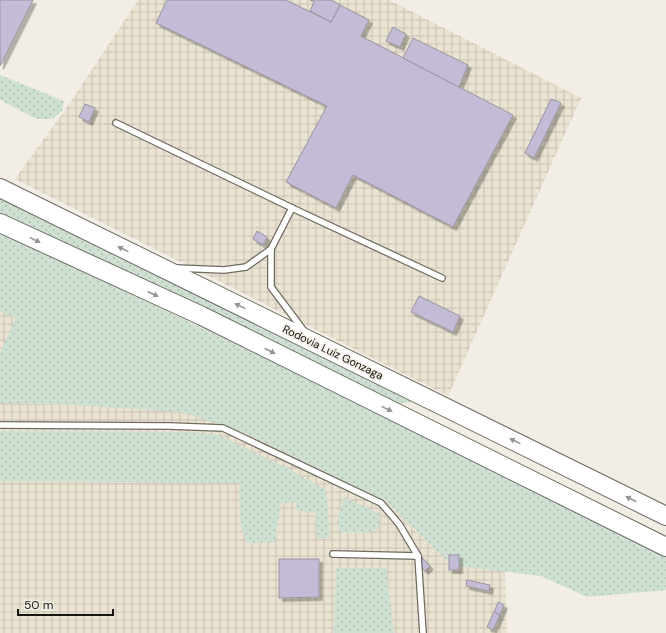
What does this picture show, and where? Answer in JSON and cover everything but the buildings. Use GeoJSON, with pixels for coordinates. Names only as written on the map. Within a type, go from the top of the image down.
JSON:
{"type":"FeatureCollection","features":[{"type":"Feature","properties":{"kind":"highway","name":"Rodovia Luiz Gonzaga"},"geometry":{"type":"LineString","coordinates":[[0,188],[666,516]]}},
{"type":"Feature","properties":{"kind":"highway"},"geometry":{"type":"LineString","coordinates":[[0,223],[202,316],[666,547]]}},
{"type":"Feature","properties":{"kind":"lane"},"geometry":{"type":"LineString","coordinates":[[116,123],[442,278]]}},
{"type":"Feature","properties":{"kind":"lane"},"geometry":{"type":"LineString","coordinates":[[292,208],[271,249],[271,287],[313,342]]}},
{"type":"Feature","properties":{"kind":"lane"},"geometry":{"type":"LineString","coordinates":[[161,267],[224,270],[246,267],[271,249]]}},
{"type":"Feature","properties":{"kind":"lane"},"geometry":{"type":"LineString","coordinates":[[0,425],[170,426],[223,428],[380,503],[399,524],[418,556],[423,633]]}},
{"type":"Feature","properties":{"kind":"lane"},"geometry":{"type":"LineString","coordinates":[[333,554],[418,556]]}},
{"type":"Feature","properties":{"kind":"shaded area"},"geometry":{"type":"Polygon","coordinates":[[[138,0],[389,0],[581,98],[448,396],[15,179],[70,103],[138,0]]]}},
{"type":"Feature","properties":{"kind":"shaded area"},"geometry":{"type":"Polygon","coordinates":[[[0,225],[34,242],[503,501],[507,633],[0,633],[0,225]]]}},
{"type":"Feature","properties":{"kind":"green space"},"geometry":{"type":"Polygon","coordinates":[[[0,75],[64,101],[62,111],[52,119],[37,119],[0,100],[0,75]]]}},
{"type":"Feature","properties":{"kind":"green space"},"geometry":{"type":"Polygon","coordinates":[[[0,198],[170,281],[308,351],[415,401],[384,407],[0,223],[0,198]]]}},
{"type":"Feature","properties":{"kind":"green space"},"geometry":{"type":"Polygon","coordinates":[[[0,232],[432,437],[666,554],[666,590],[587,597],[541,576],[452,565],[386,501],[243,432],[182,412],[76,405],[0,403],[0,353],[16,318],[0,311],[0,232]]]}},
{"type":"Feature","properties":{"kind":"green space"},"geometry":{"type":"Polygon","coordinates":[[[0,431],[188,432],[218,435],[287,468],[326,490],[330,538],[317,538],[315,513],[296,510],[296,502],[281,503],[275,542],[247,543],[241,527],[239,492],[240,483],[0,481],[0,431]]]}},
{"type":"Feature","properties":{"kind":"green space"},"geometry":{"type":"Polygon","coordinates":[[[344,497],[380,514],[379,529],[366,533],[341,533],[337,521],[344,497]]]}},
{"type":"Feature","properties":{"kind":"green space"},"geometry":{"type":"Polygon","coordinates":[[[336,568],[386,568],[394,633],[334,633],[336,568]]]}}]}
